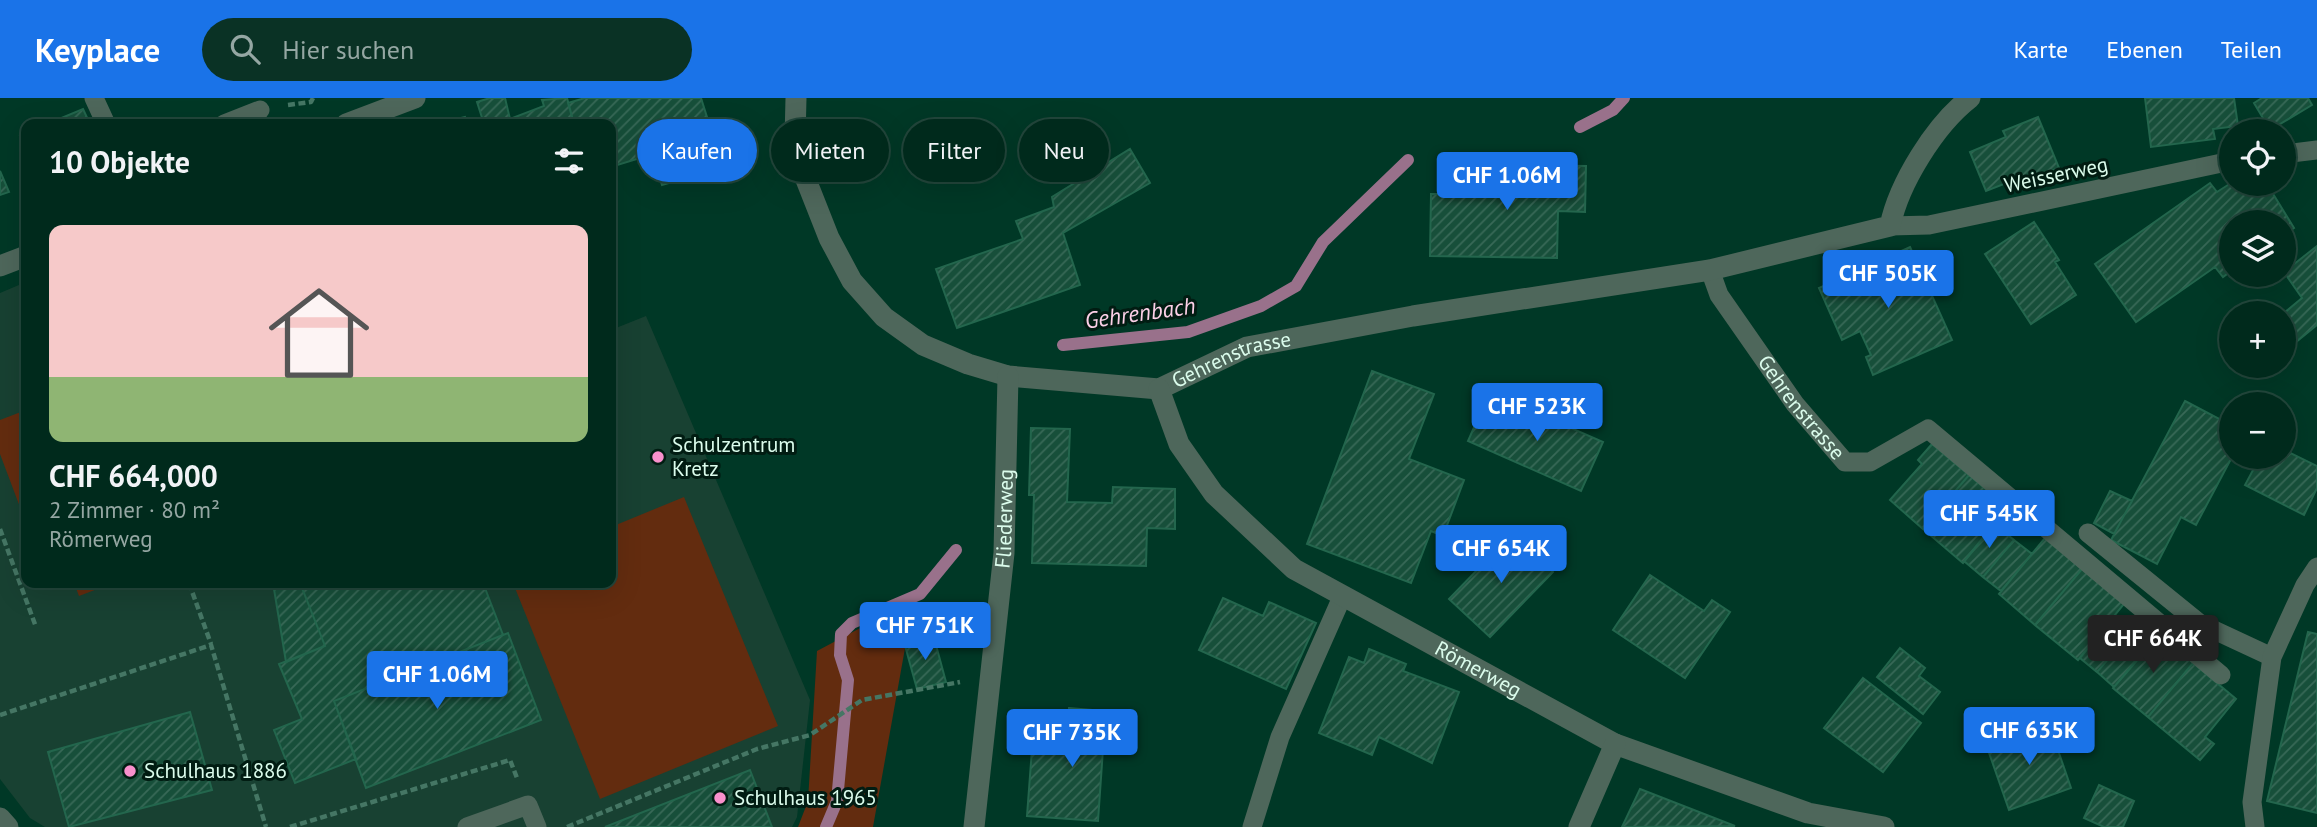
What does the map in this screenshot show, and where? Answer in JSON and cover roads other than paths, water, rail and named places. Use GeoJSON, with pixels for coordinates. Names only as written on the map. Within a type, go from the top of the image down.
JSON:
{"type":"FeatureCollection","features":[{"type":"Feature","properties":{"kind":"street"},"geometry":{"type":"LineString","coordinates":[[359,119],[415,98]]}},
{"type":"Feature","properties":{"kind":"street","name":"Gehrenstrasse"},"geometry":{"type":"LineString","coordinates":[[796,98],[795,139],[799,162],[824,228],[852,281],[884,317],[923,345],[968,365],[1008,376],[1158,389],[1247,347],[1413,316],[1710,270],[1889,226]]}},
{"type":"Feature","properties":{"kind":"street"},"geometry":{"type":"LineString","coordinates":[[1889,226],[1896,198],[1913,171],[1955,110],[1970,98]]}},
{"type":"Feature","properties":{"kind":"street"},"geometry":{"type":"LineString","coordinates":[[0,267],[21,258]]}},
{"type":"Feature","properties":{"kind":"street","name":"Fliederweg"},"geometry":{"type":"LineString","coordinates":[[974,827],[1004,553],[1008,376]]}},
{"type":"Feature","properties":{"kind":"street","name":"Römerweg"},"geometry":{"type":"LineString","coordinates":[[1158,389],[1179,444],[1214,494],[1294,569],[1615,744],[1805,820],[1884,827]]}},
{"type":"Feature","properties":{"kind":"street"},"geometry":{"type":"LineString","coordinates":[[1579,827],[1615,744]]}},
{"type":"Feature","properties":{"kind":"street"},"geometry":{"type":"LineString","coordinates":[[0,818],[8,827]]}},
{"type":"Feature","properties":{"kind":"lane"},"geometry":{"type":"LineString","coordinates":[[94,98],[104,119]]}},
{"type":"Feature","properties":{"kind":"lane"},"geometry":{"type":"LineString","coordinates":[[237,119],[260,110]]}},
{"type":"Feature","properties":{"kind":"lane"},"geometry":{"type":"LineString","coordinates":[[2296,153],[2317,150]]}},
{"type":"Feature","properties":{"kind":"lane","name":"Weisserweg"},"geometry":{"type":"LineString","coordinates":[[1889,226],[1929,225],[2219,164]]}},
{"type":"Feature","properties":{"kind":"lane","name":"Gehrenstrasse"},"geometry":{"type":"LineString","coordinates":[[1710,270],[1718,295],[1795,404],[1845,462],[1870,462],[1928,429],[2221,675]]}},
{"type":"Feature","properties":{"kind":"lane"},"geometry":{"type":"LineString","coordinates":[[2088,533],[2199,623],[2272,657]]}},
{"type":"Feature","properties":{"kind":"lane"},"geometry":{"type":"LineString","coordinates":[[2255,827],[2252,803],[2272,657],[2305,585],[2317,566]]}},
{"type":"Feature","properties":{"kind":"lane"},"geometry":{"type":"LineString","coordinates":[[1252,827],[1280,737],[1342,597]]}},
{"type":"Feature","properties":{"kind":"lane"},"geometry":{"type":"LineString","coordinates":[[467,827],[528,805],[537,827]]}},
{"type":"Feature","properties":{"kind":"waterway","name":"Gehrenbach"},"geometry":{"type":"LineString","coordinates":[[1580,127],[1613,110],[1624,98]]}},
{"type":"Feature","properties":{"kind":"waterway","name":"Gehrenbach"},"geometry":{"type":"LineString","coordinates":[[1063,345],[1188,332],[1261,306],[1296,286],[1323,242],[1408,160]]}},
{"type":"Feature","properties":{"kind":"waterway","name":"Gehrenbach"},"geometry":{"type":"LineString","coordinates":[[826,827],[837,801],[848,680],[840,655],[841,634],[852,623],[920,594],[956,550]]}},
{"type":"Feature","properties":{"kind":"place","name":"Schulzentrum Kretz"},"geometry":{"type":"Point","coordinates":[658,457]}},
{"type":"Feature","properties":{"kind":"place","name":"Schulhaus 1886"},"geometry":{"type":"Point","coordinates":[130,771]}},
{"type":"Feature","properties":{"kind":"place","name":"Schulhaus 1965"},"geometry":{"type":"Point","coordinates":[720,798]}}]}
